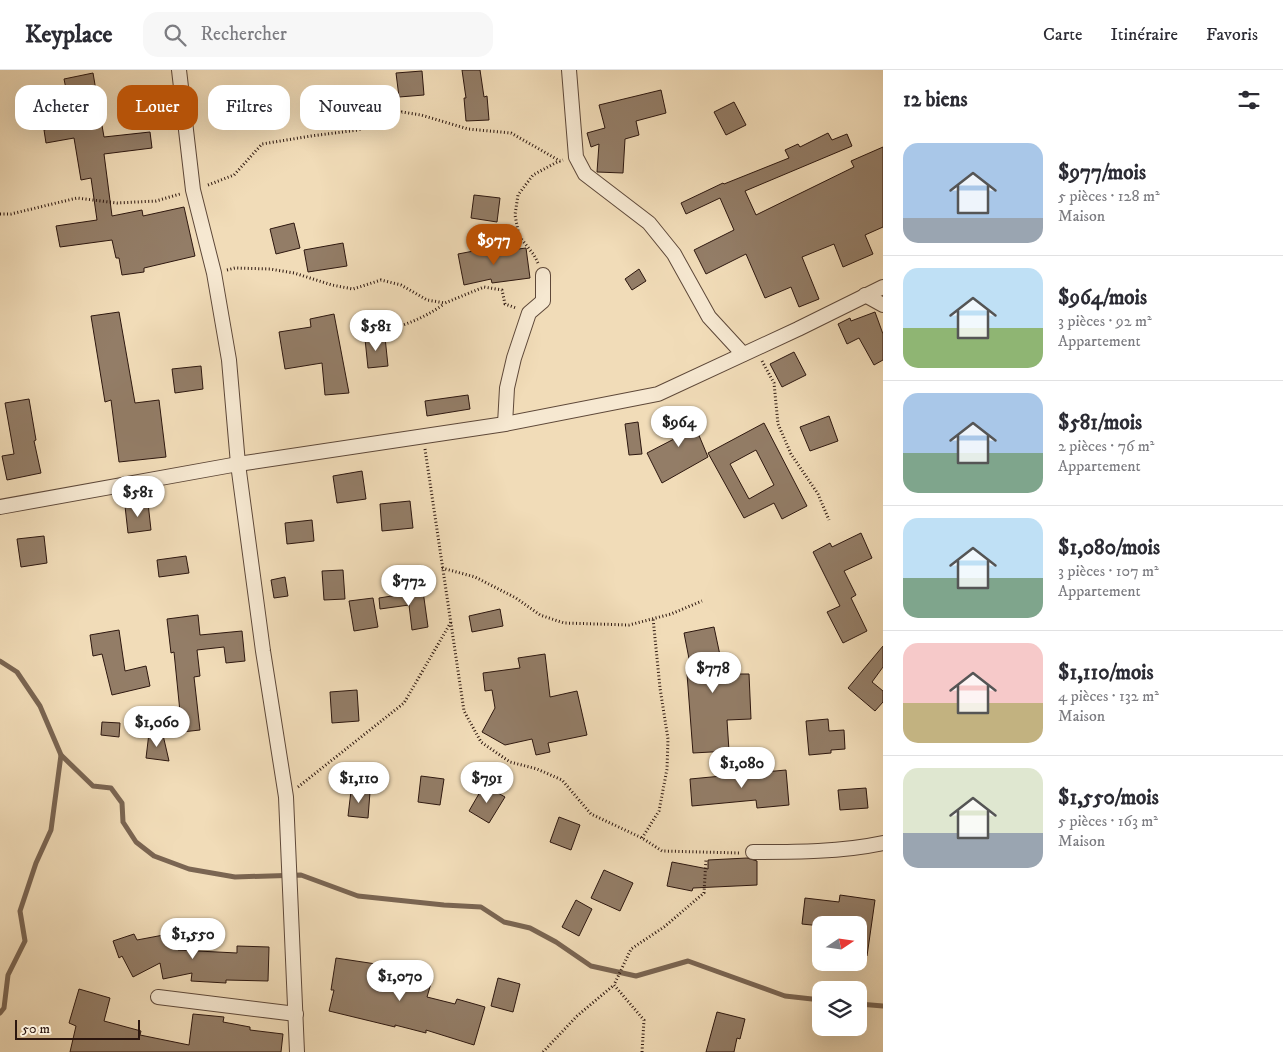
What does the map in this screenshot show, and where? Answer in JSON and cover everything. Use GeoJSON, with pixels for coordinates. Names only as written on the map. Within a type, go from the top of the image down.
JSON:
{"type":"FeatureCollection","features":[{"type":"Feature","properties":{"kind":"street"},"geometry":{"type":"LineString","coordinates":[[179,70],[193,190],[214,273],[229,360],[238,464],[263,651],[286,797],[297,1052]]}},
{"type":"Feature","properties":{"kind":"street"},"geometry":{"type":"LineString","coordinates":[[569,70],[576,157],[585,174],[649,223],[674,254],[709,317],[743,354]]}},
{"type":"Feature","properties":{"kind":"street"},"geometry":{"type":"LineString","coordinates":[[505,424],[507,388],[514,358],[529,313],[543,301],[543,275]]}},
{"type":"Feature","properties":{"kind":"street"},"geometry":{"type":"LineString","coordinates":[[0,507],[238,464],[505,424],[658,394],[883,287]]}},
{"type":"Feature","properties":{"kind":"street"},"geometry":{"type":"LineString","coordinates":[[865,295],[883,305]]}},
{"type":"Feature","properties":{"kind":"street"},"geometry":{"type":"LineString","coordinates":[[753,852],[797,852],[864,847],[883,843]]}},
{"type":"Feature","properties":{"kind":"street"},"geometry":{"type":"LineString","coordinates":[[158,997],[296,1014]]}},
{"type":"Feature","properties":{"kind":"path"},"geometry":{"type":"LineString","coordinates":[[0,214],[11,214],[77,198],[117,203],[156,201],[234,175],[262,144],[358,130],[402,112],[421,115],[468,128],[511,133],[560,161]]}},
{"type":"Feature","properties":{"kind":"path"},"geometry":{"type":"LineString","coordinates":[[543,275],[534,255],[519,236],[515,215],[518,195],[534,175],[560,161],[576,157]]}},
{"type":"Feature","properties":{"kind":"path"},"geometry":{"type":"LineString","coordinates":[[214,273],[235,268],[270,269],[294,273],[332,285],[353,289],[381,280],[400,285],[426,300],[445,303]]}},
{"type":"Feature","properties":{"kind":"path"},"geometry":{"type":"LineString","coordinates":[[384,331],[430,314],[445,303],[484,287],[502,290],[505,304],[529,313]]}},
{"type":"Feature","properties":{"kind":"path"},"geometry":{"type":"LineString","coordinates":[[743,354],[761,359],[774,383],[778,424],[791,454],[818,494],[829,520]]}},
{"type":"Feature","properties":{"kind":"path"},"geometry":{"type":"LineString","coordinates":[[423,436],[464,711],[481,742],[510,762],[537,769],[562,780],[591,814],[642,838],[662,851],[729,854],[753,852]]}},
{"type":"Feature","properties":{"kind":"path"},"geometry":{"type":"LineString","coordinates":[[442,568],[475,577],[516,598],[540,615],[564,623],[629,625],[671,614],[702,601]]}},
{"type":"Feature","properties":{"kind":"path"},"geometry":{"type":"LineString","coordinates":[[642,838],[659,811],[667,769],[668,739],[660,688],[653,618]]}},
{"type":"Feature","properties":{"kind":"path"},"geometry":{"type":"LineString","coordinates":[[286,797],[404,703],[452,622]]}},
{"type":"Feature","properties":{"kind":"path"},"geometry":{"type":"LineString","coordinates":[[543,1052],[577,1016],[614,984],[631,949],[664,927],[704,893],[706,859]]}},
{"type":"Feature","properties":{"kind":"path"},"geometry":{"type":"LineString","coordinates":[[614,984],[644,1020],[642,1052]]}},
{"type":"Feature","properties":{"kind":"building"},"geometry":{"type":"Polygon","coordinates":[[[462,70],[480,70],[484,97],[487,96],[489,120],[466,121],[464,98],[466,98],[462,70]]]}},
{"type":"Feature","properties":{"kind":"building"},"geometry":{"type":"Polygon","coordinates":[[[422,71],[424,95],[400,97],[400,85],[398,85],[396,73],[422,71]]]}},
{"type":"Feature","properties":{"kind":"building"},"geometry":{"type":"Polygon","coordinates":[[[93,73],[95,85],[65,85],[64,79],[93,73]]]}},
{"type":"Feature","properties":{"kind":"building"},"geometry":{"type":"Polygon","coordinates":[[[661,90],[666,113],[636,121],[639,135],[625,139],[623,173],[597,172],[599,144],[591,147],[587,133],[605,128],[599,105],[661,90]]]}},
{"type":"Feature","properties":{"kind":"building"},"geometry":{"type":"Polygon","coordinates":[[[734,102],[746,125],[726,135],[714,112],[734,102]]]}},
{"type":"Feature","properties":{"kind":"building"},"geometry":{"type":"Polygon","coordinates":[[[44,130],[103,130],[104,137],[150,132],[152,148],[104,154],[112,216],[142,210],[143,216],[184,207],[195,256],[144,268],[144,272],[122,275],[119,258],[116,258],[112,240],[60,247],[56,226],[97,220],[91,178],[81,180],[74,138],[46,143],[44,130]]]}},
{"type":"Feature","properties":{"kind":"building"},"geometry":{"type":"Polygon","coordinates":[[[828,133],[832,140],[847,134],[852,146],[745,191],[756,215],[854,167],[851,161],[883,147],[883,227],[865,235],[873,254],[843,267],[834,244],[802,257],[819,299],[799,307],[791,287],[765,298],[746,254],[706,274],[694,250],[734,230],[720,198],[686,214],[681,203],[723,183],[789,158],[785,150],[798,144],[800,147],[828,133]]]}},
{"type":"Feature","properties":{"kind":"building"},"geometry":{"type":"Polygon","coordinates":[[[474,195],[500,198],[497,222],[471,218],[474,195]]]}},
{"type":"Feature","properties":{"kind":"building"},"geometry":{"type":"Polygon","coordinates":[[[294,223],[300,248],[276,254],[270,229],[294,223]]]}},
{"type":"Feature","properties":{"kind":"building"},"geometry":{"type":"Polygon","coordinates":[[[343,243],[347,266],[308,272],[304,250],[343,243]]]}},
{"type":"Feature","properties":{"kind":"building"},"geometry":{"type":"Polygon","coordinates":[[[526,248],[530,278],[492,283],[491,279],[464,285],[458,254],[479,250],[480,254],[526,248]]]}},
{"type":"Feature","properties":{"kind":"building"},"geometry":{"type":"Polygon","coordinates":[[[639,269],[646,281],[632,290],[625,279],[639,269]]]}},
{"type":"Feature","properties":{"kind":"building"},"geometry":{"type":"Polygon","coordinates":[[[119,312],[135,403],[159,400],[166,457],[119,462],[111,400],[105,402],[91,316],[119,312]]]}},
{"type":"Feature","properties":{"kind":"building"},"geometry":{"type":"Polygon","coordinates":[[[875,312],[883,334],[883,360],[874,365],[859,338],[847,344],[838,324],[850,318],[851,321],[875,312]]]}},
{"type":"Feature","properties":{"kind":"building"},"geometry":{"type":"Polygon","coordinates":[[[334,314],[349,393],[325,395],[322,363],[285,369],[279,332],[311,327],[310,319],[334,314]]]}},
{"type":"Feature","properties":{"kind":"building"},"geometry":{"type":"Polygon","coordinates":[[[385,337],[388,366],[368,368],[365,339],[385,337]]]}},
{"type":"Feature","properties":{"kind":"building"},"geometry":{"type":"Polygon","coordinates":[[[794,352],[806,375],[782,387],[770,364],[794,352]]]}},
{"type":"Feature","properties":{"kind":"building"},"geometry":{"type":"Polygon","coordinates":[[[201,366],[203,389],[175,393],[172,369],[201,366]]]}},
{"type":"Feature","properties":{"kind":"building"},"geometry":{"type":"Polygon","coordinates":[[[468,395],[470,409],[427,416],[425,401],[468,395]]]}},
{"type":"Feature","properties":{"kind":"building"},"geometry":{"type":"Polygon","coordinates":[[[29,399],[36,440],[34,441],[41,473],[7,480],[2,456],[14,454],[5,403],[29,399]]]}},
{"type":"Feature","properties":{"kind":"building"},"geometry":{"type":"Polygon","coordinates":[[[688,409],[708,457],[662,483],[647,453],[674,439],[665,419],[688,409]]]}},
{"type":"Feature","properties":{"kind":"building"},"geometry":{"type":"Polygon","coordinates":[[[829,416],[838,441],[810,451],[800,427],[829,416]]]}},
{"type":"Feature","properties":{"kind":"building"},"geometry":{"type":"Polygon","coordinates":[[[638,422],[642,454],[629,455],[625,424],[638,422]]]}},
{"type":"Feature","properties":{"kind":"building"},"geometry":{"type":"Polygon","coordinates":[[[764,423],[807,506],[782,519],[774,503],[744,518],[708,453],[764,423]],[[756,450],[730,464],[749,499],[774,485],[756,450]]]}},
{"type":"Feature","properties":{"kind":"building"},"geometry":{"type":"Polygon","coordinates":[[[362,471],[366,499],[337,503],[333,476],[362,471]]]}},
{"type":"Feature","properties":{"kind":"building"},"geometry":{"type":"Polygon","coordinates":[[[410,501],[413,528],[382,531],[380,504],[410,501]]]}},
{"type":"Feature","properties":{"kind":"building"},"geometry":{"type":"Polygon","coordinates":[[[148,503],[151,530],[128,533],[125,506],[148,503]]]}},
{"type":"Feature","properties":{"kind":"building"},"geometry":{"type":"Polygon","coordinates":[[[312,520],[314,541],[287,544],[285,523],[312,520]]]}},
{"type":"Feature","properties":{"kind":"building"},"geometry":{"type":"Polygon","coordinates":[[[861,533],[872,558],[844,571],[856,595],[851,598],[867,631],[843,643],[827,612],[840,606],[813,552],[830,543],[832,547],[861,533]]]}},
{"type":"Feature","properties":{"kind":"building"},"geometry":{"type":"Polygon","coordinates":[[[44,536],[47,563],[21,567],[17,539],[44,536]]]}},
{"type":"Feature","properties":{"kind":"building"},"geometry":{"type":"Polygon","coordinates":[[[186,556],[189,573],[159,577],[157,560],[186,556]]]}},
{"type":"Feature","properties":{"kind":"building"},"geometry":{"type":"Polygon","coordinates":[[[343,570],[345,599],[324,600],[322,571],[343,570]]]}},
{"type":"Feature","properties":{"kind":"building"},"geometry":{"type":"Polygon","coordinates":[[[285,577],[288,596],[274,598],[271,580],[285,577]]]}},
{"type":"Feature","properties":{"kind":"building"},"geometry":{"type":"Polygon","coordinates":[[[423,591],[428,627],[412,630],[409,605],[380,609],[379,598],[423,591]]]}},
{"type":"Feature","properties":{"kind":"building"},"geometry":{"type":"Polygon","coordinates":[[[373,598],[378,627],[354,631],[349,601],[373,598]]]}},
{"type":"Feature","properties":{"kind":"building"},"geometry":{"type":"Polygon","coordinates":[[[500,609],[503,626],[472,632],[469,616],[500,609]]]}},
{"type":"Feature","properties":{"kind":"building"},"geometry":{"type":"Polygon","coordinates":[[[198,615],[200,635],[242,631],[245,661],[226,663],[224,647],[197,650],[200,676],[194,677],[200,730],[182,732],[174,652],[171,653],[167,619],[198,615]]]}},
{"type":"Feature","properties":{"kind":"building"},"geometry":{"type":"Polygon","coordinates":[[[714,627],[724,674],[749,674],[751,719],[727,720],[729,751],[693,753],[687,674],[692,674],[684,633],[714,627]]]}},
{"type":"Feature","properties":{"kind":"building"},"geometry":{"type":"Polygon","coordinates":[[[119,630],[125,671],[146,666],[150,686],[112,695],[102,654],[93,656],[90,635],[119,630]]]}},
{"type":"Feature","properties":{"kind":"building"},"geometry":{"type":"Polygon","coordinates":[[[883,646],[883,667],[872,682],[883,691],[883,702],[875,711],[848,688],[883,646]]]}},
{"type":"Feature","properties":{"kind":"building"},"geometry":{"type":"Polygon","coordinates":[[[545,654],[550,697],[577,691],[587,735],[548,743],[550,752],[536,755],[532,739],[505,745],[482,732],[495,708],[492,690],[485,691],[483,673],[520,668],[518,658],[545,654]]]}},
{"type":"Feature","properties":{"kind":"building"},"geometry":{"type":"Polygon","coordinates":[[[357,690],[359,721],[332,723],[330,692],[357,690]]]}},
{"type":"Feature","properties":{"kind":"building"},"geometry":{"type":"Polygon","coordinates":[[[828,719],[829,731],[844,730],[845,749],[831,750],[831,753],[809,755],[806,721],[828,719]]]}},
{"type":"Feature","properties":{"kind":"building"},"geometry":{"type":"Polygon","coordinates":[[[102,722],[120,723],[119,737],[101,735],[102,722]]]}},
{"type":"Feature","properties":{"kind":"building"},"geometry":{"type":"Polygon","coordinates":[[[149,733],[163,735],[169,761],[146,758],[149,733]]]}},
{"type":"Feature","properties":{"kind":"building"},"geometry":{"type":"Polygon","coordinates":[[[786,770],[789,805],[757,808],[756,800],[692,806],[690,779],[786,770]]]}},
{"type":"Feature","properties":{"kind":"building"},"geometry":{"type":"Polygon","coordinates":[[[421,776],[444,779],[440,805],[418,802],[421,776]]]}},
{"type":"Feature","properties":{"kind":"building"},"geometry":{"type":"Polygon","coordinates":[[[484,785],[505,797],[489,823],[469,811],[484,785]]]}},
{"type":"Feature","properties":{"kind":"building"},"geometry":{"type":"Polygon","coordinates":[[[866,788],[868,808],[840,810],[838,790],[866,788]]]}},
{"type":"Feature","properties":{"kind":"building"},"geometry":{"type":"Polygon","coordinates":[[[351,791],[370,792],[368,818],[348,816],[351,791]]]}},
{"type":"Feature","properties":{"kind":"building"},"geometry":{"type":"Polygon","coordinates":[[[559,817],[580,825],[571,850],[550,842],[559,817]]]}},
{"type":"Feature","properties":{"kind":"building"},"geometry":{"type":"Polygon","coordinates":[[[747,858],[757,861],[757,885],[693,888],[692,891],[667,886],[672,862],[708,869],[708,860],[747,858]]]}},
{"type":"Feature","properties":{"kind":"building"},"geometry":{"type":"Polygon","coordinates":[[[604,870],[633,883],[620,911],[591,898],[604,870]]]}},
{"type":"Feature","properties":{"kind":"building"},"geometry":{"type":"Polygon","coordinates":[[[840,895],[875,900],[868,949],[868,916],[812,916],[812,925],[802,924],[805,898],[839,902],[840,895]]]}},
{"type":"Feature","properties":{"kind":"building"},"geometry":{"type":"Polygon","coordinates":[[[576,900],[592,909],[579,936],[562,927],[576,900]]]}},
{"type":"Feature","properties":{"kind":"building"},"geometry":{"type":"Polygon","coordinates":[[[174,933],[178,950],[237,953],[237,946],[269,947],[268,981],[226,980],[226,983],[191,981],[192,973],[163,979],[160,963],[133,977],[122,956],[119,958],[113,941],[134,934],[137,940],[174,933]]]}},
{"type":"Feature","properties":{"kind":"building"},"geometry":{"type":"Polygon","coordinates":[[[336,958],[376,964],[413,980],[415,975],[432,980],[427,997],[455,1004],[457,999],[485,1007],[474,1045],[426,1030],[426,1033],[395,1025],[395,1027],[329,1011],[334,990],[331,990],[336,958]]]}},
{"type":"Feature","properties":{"kind":"building"},"geometry":{"type":"Polygon","coordinates":[[[498,978],[520,984],[513,1012],[491,1006],[498,978]]]}},
{"type":"Feature","properties":{"kind":"building"},"geometry":{"type":"Polygon","coordinates":[[[79,989],[110,998],[104,1021],[141,1031],[140,1035],[189,1045],[193,1014],[224,1017],[223,1022],[250,1027],[250,1030],[283,1034],[281,1052],[70,1052],[76,1026],[69,1023],[79,989]]]}},
{"type":"Feature","properties":{"kind":"building"},"geometry":{"type":"Polygon","coordinates":[[[717,1012],[745,1019],[740,1039],[737,1038],[734,1052],[706,1052],[717,1012]]]}},
{"type":"Feature","properties":{"kind":"waterway"},"geometry":{"type":"LineString","coordinates":[[0,661],[17,672],[40,706],[61,755],[93,786],[111,788],[122,803],[123,822],[136,842],[154,856],[189,869],[235,877],[301,875],[358,896],[481,907],[504,922],[530,928],[556,942],[591,966],[636,976],[688,961],[785,996],[812,999]]}},
{"type":"Feature","properties":{"kind":"waterway"},"geometry":{"type":"LineString","coordinates":[[0,1013],[4,1008],[8,975],[25,941],[20,911],[36,863],[51,830],[61,755]]}},
{"type":"Feature","properties":{"kind":"waterway"},"geometry":{"type":"LineString","coordinates":[[867,1005],[883,1006]]}}]}
